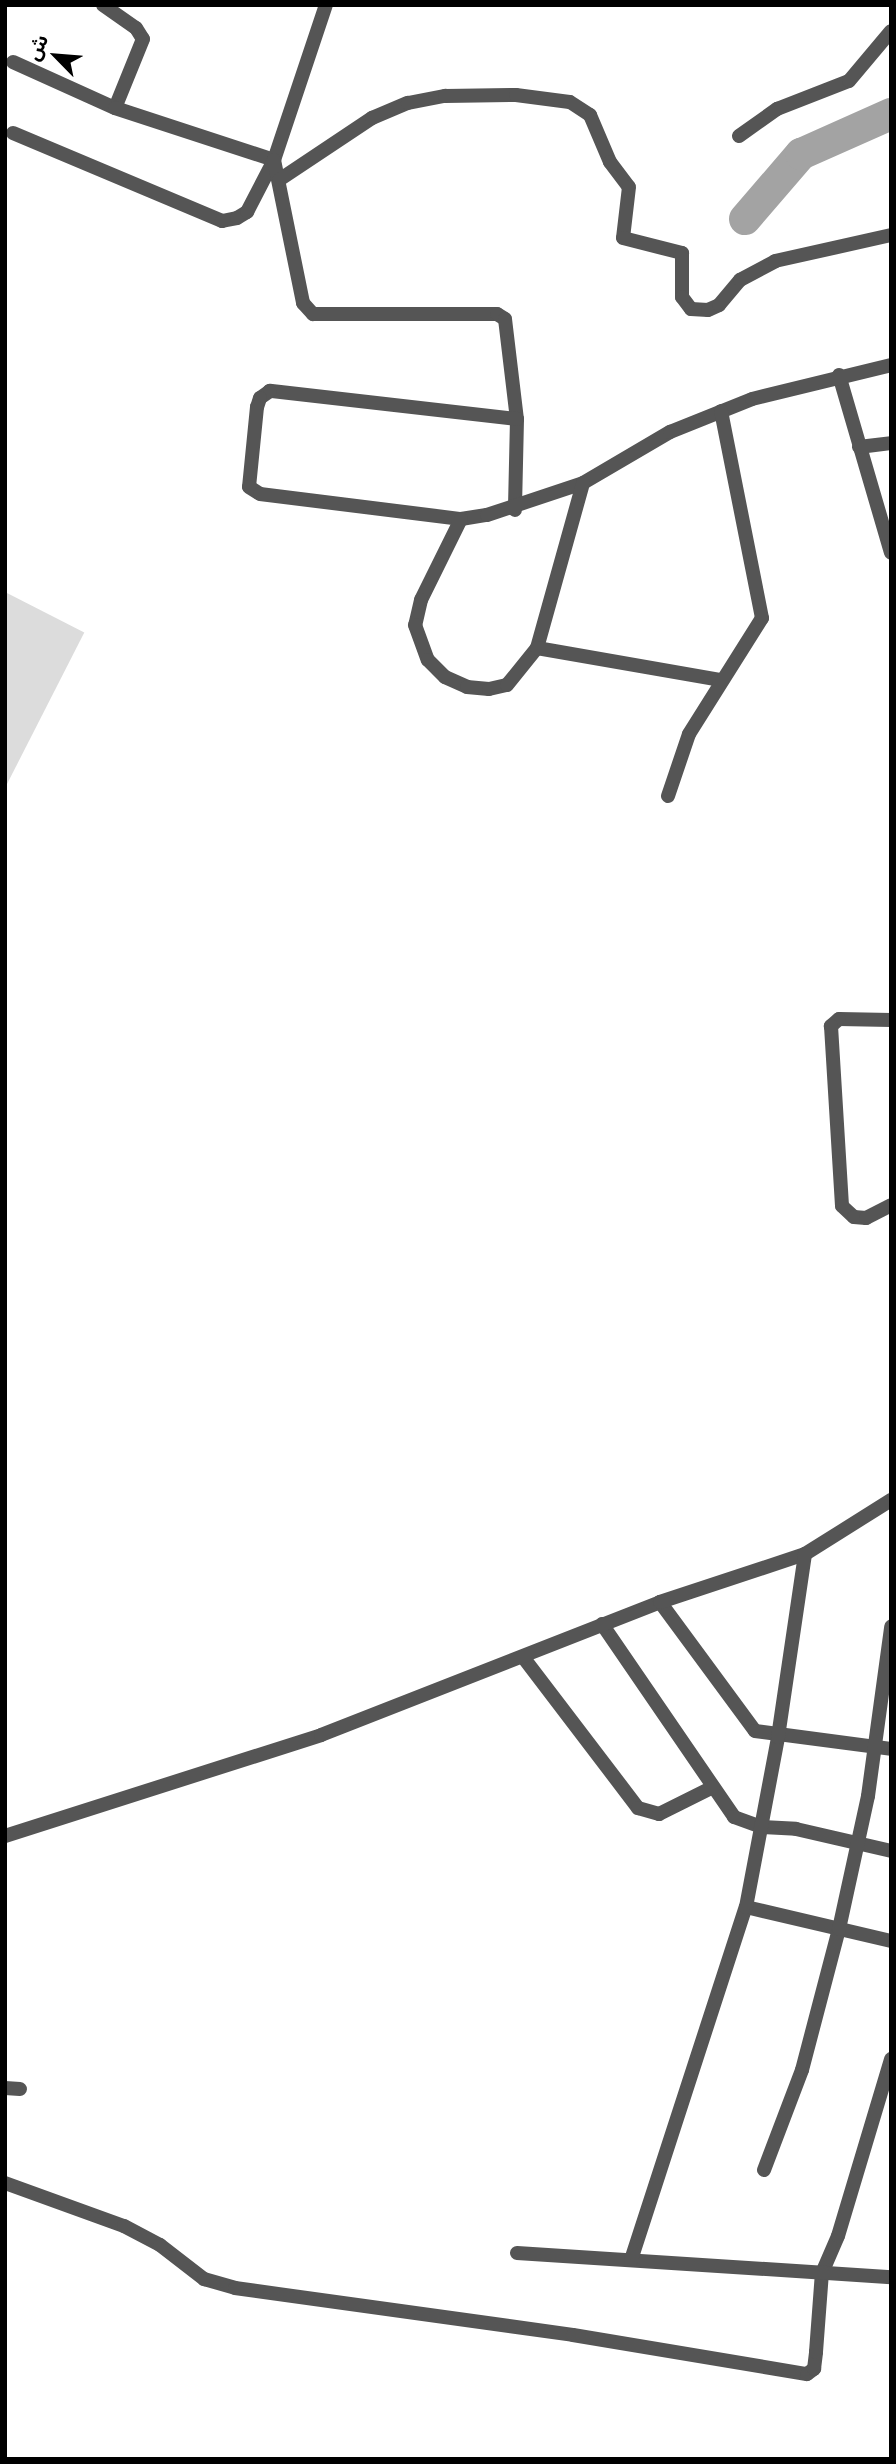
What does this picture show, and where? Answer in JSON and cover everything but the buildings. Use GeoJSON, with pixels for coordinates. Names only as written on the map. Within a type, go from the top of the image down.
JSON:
{"type":"FeatureCollection","features":[{"type":"Feature","properties":{"kind":"street"},"geometry":{"type":"LineString","coordinates":[[13,133],[222,221],[247,212],[274,160],[326,5]]}},
{"type":"Feature","properties":{"kind":"street"},"geometry":{"type":"LineString","coordinates":[[105,6],[136,28],[143,38],[115,108]]}},
{"type":"Feature","properties":{"kind":"street"},"geometry":{"type":"LineString","coordinates":[[739,136],[777,109],[849,81],[891,31]]}},
{"type":"Feature","properties":{"kind":"street"},"geometry":{"type":"LineString","coordinates":[[13,62],[115,108],[274,160]]}},
{"type":"Feature","properties":{"kind":"street"},"geometry":{"type":"LineString","coordinates":[[279,180],[372,118],[408,103],[445,96],[516,95],[570,102],[590,115],[611,162],[629,187],[623,238],[682,253],[682,297],[691,309],[708,310],[719,305],[740,279],[775,261],[891,235]]}},
{"type":"Feature","properties":{"kind":"street"},"geometry":{"type":"LineString","coordinates":[[274,160],[307,310],[321,315],[502,316],[517,419],[515,509]]}},
{"type":"Feature","properties":{"kind":"street"},"geometry":{"type":"LineString","coordinates":[[517,419],[270,391],[260,398],[247,480],[254,492],[461,519],[515,509],[583,483],[670,432],[786,387],[891,365]]}},
{"type":"Feature","properties":{"kind":"street"},"geometry":{"type":"LineString","coordinates":[[839,375],[891,552]]}},
{"type":"Feature","properties":{"kind":"street"},"geometry":{"type":"LineString","coordinates":[[668,796],[689,734],[721,680],[756,632],[763,604],[721,411]]}},
{"type":"Feature","properties":{"kind":"street"},"geometry":{"type":"LineString","coordinates":[[859,447],[891,443]]}},
{"type":"Feature","properties":{"kind":"street"},"geometry":{"type":"LineString","coordinates":[[461,519],[421,600],[415,625],[428,660],[456,682],[489,689],[507,685],[537,648],[583,483]]}},
{"type":"Feature","properties":{"kind":"street"},"geometry":{"type":"LineString","coordinates":[[537,648],[721,680]]}},
{"type":"Feature","properties":{"kind":"street"},"geometry":{"type":"LineString","coordinates":[[891,1020],[839,1019],[831,1026],[842,1206],[854,1217],[866,1218],[891,1205]]}},
{"type":"Feature","properties":{"kind":"street"},"geometry":{"type":"LineString","coordinates":[[5,1836],[321,1735],[660,1602],[805,1554],[891,1500]]}},
{"type":"Feature","properties":{"kind":"street"},"geometry":{"type":"LineString","coordinates":[[632,2260],[746,1907],[778,1737],[805,1554]]}},
{"type":"Feature","properties":{"kind":"street"},"geometry":{"type":"LineString","coordinates":[[660,1602],[748,1725],[778,1737],[891,1749]]}},
{"type":"Feature","properties":{"kind":"street"},"geometry":{"type":"LineString","coordinates":[[601,1625],[734,1817],[762,1827],[796,1829],[857,1846],[891,1851]]}},
{"type":"Feature","properties":{"kind":"street"},"geometry":{"type":"LineString","coordinates":[[764,2170],[802,2070],[839,1929],[875,1749],[891,1627]]}},
{"type":"Feature","properties":{"kind":"street"},"geometry":{"type":"LineString","coordinates":[[523,1657],[638,1808],[659,1815],[713,1787]]}},
{"type":"Feature","properties":{"kind":"street"},"geometry":{"type":"LineString","coordinates":[[746,1907],[891,1941]]}},
{"type":"Feature","properties":{"kind":"street"},"geometry":{"type":"LineString","coordinates":[[5,2183],[124,2226],[160,2245],[204,2279],[235,2288],[573,2335],[807,2374],[814,2369],[822,2273],[838,2236],[891,2059]]}},
{"type":"Feature","properties":{"kind":"street"},"geometry":{"type":"LineString","coordinates":[[517,2253],[891,2277]]}},
{"type":"Feature","properties":{"kind":"shaded area"},"geometry":{"type":"Polygon","coordinates":[[[5,592],[84,632],[5,788],[5,592]]]}},
{"type":"Feature","properties":{"kind":"waterway"},"geometry":{"type":"LineString","coordinates":[[745,219],[801,154],[891,114]]}}]}
